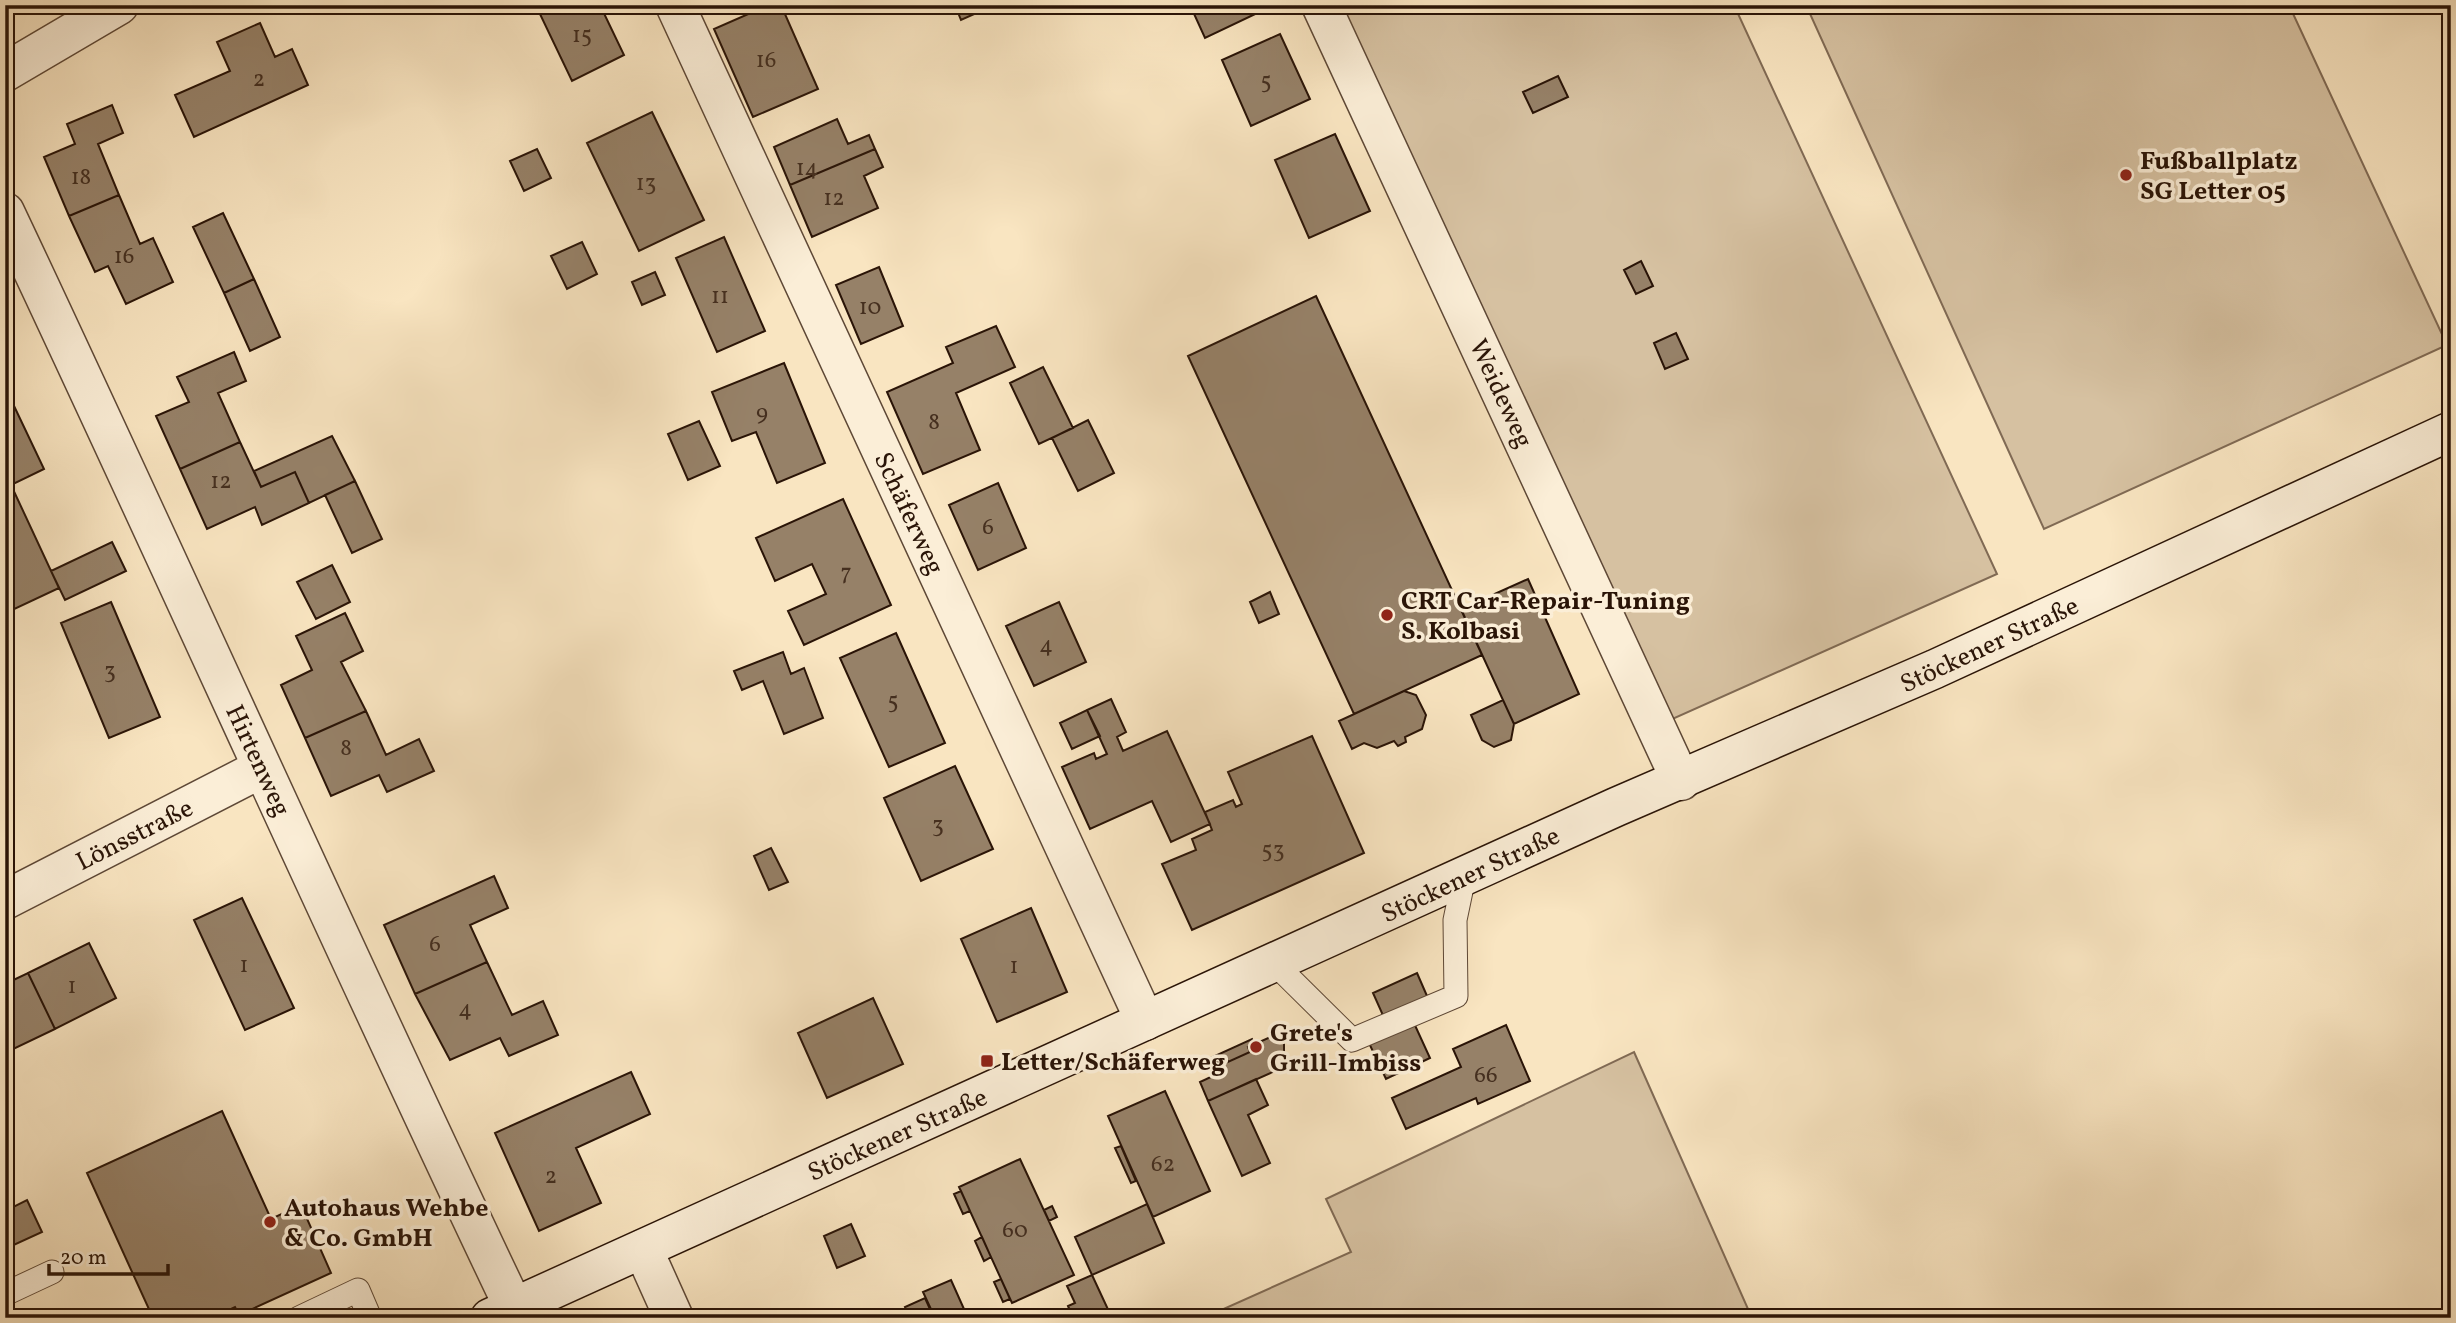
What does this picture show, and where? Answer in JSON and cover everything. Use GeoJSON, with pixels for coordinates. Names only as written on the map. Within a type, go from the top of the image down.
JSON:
{"type":"FeatureCollection","features":[{"type":"Feature","properties":{"kind":"street"},"geometry":{"type":"LineString","coordinates":[[5,72],[119,5]]}},
{"type":"Feature","properties":{"kind":"street","name":"Schäferweg"},"geometry":{"type":"LineString","coordinates":[[675,5],[1145,1021]]}},
{"type":"Feature","properties":{"kind":"street","name":"Weideweg"},"geometry":{"type":"LineString","coordinates":[[1321,5],[1681,781]]}},
{"type":"Feature","properties":{"kind":"street","name":"Hirtenweg"},"geometry":{"type":"LineString","coordinates":[[10,232],[62,328],[262,768],[502,1313]]}},
{"type":"Feature","properties":{"kind":"street","name":"Stöckener Straße"},"geometry":{"type":"LineString","coordinates":[[502,1313],[1616,807],[1935,669],[2451,431]]}},
{"type":"Feature","properties":{"kind":"street","name":"Lönsstraße"},"geometry":{"type":"LineString","coordinates":[[5,900],[262,768]]}},
{"type":"Feature","properties":{"kind":"street"},"geometry":{"type":"LineString","coordinates":[[643,1249],[674,1318]]}},
{"type":"Feature","properties":{"kind":"lane"},"geometry":{"type":"LineString","coordinates":[[1274,963],[1352,1040],[1456,996],[1455,920],[1464,877]]}},
{"type":"Feature","properties":{"kind":"lane"},"geometry":{"type":"LineString","coordinates":[[5,1294],[52,1272]]}},
{"type":"Feature","properties":{"kind":"lane"},"geometry":{"type":"LineString","coordinates":[[299,1318],[358,1290],[370,1318]]}},
{"type":"Feature","properties":{"kind":"shaded area"},"geometry":{"type":"Polygon","coordinates":[[[1336,5],[1734,5],[1997,574],[1668,721],[1336,5]]]}},
{"type":"Feature","properties":{"kind":"shaded area","name":"Fußballplatz SG Letter 05"},"geometry":{"type":"Polygon","coordinates":[[[1806,5],[2289,5],[2447,345],[2044,529],[1806,5]]]}},
{"type":"Feature","properties":{"kind":"shaded area"},"geometry":{"type":"Polygon","coordinates":[[[1634,1052],[1752,1318],[1222,1318],[1219,1311],[1351,1252],[1326,1199],[1634,1052]]]}},
{"type":"Feature","properties":{"kind":"building"},"geometry":{"type":"Polygon","coordinates":[[[553,5],[600,5],[624,55],[572,81],[539,12],[553,5]]]}},
{"type":"Feature","properties":{"kind":"building"},"geometry":{"type":"Polygon","coordinates":[[[769,5],[781,5],[818,89],[753,117],[714,29],[769,5]]]}},
{"type":"Feature","properties":{"kind":"building"},"geometry":{"type":"Polygon","coordinates":[[[955,5],[989,5],[990,7],[961,20],[955,5]]]}},
{"type":"Feature","properties":{"kind":"building"},"geometry":{"type":"Polygon","coordinates":[[[1190,5],[1269,5],[1270,7],[1205,38],[1190,5]]]}},
{"type":"Feature","properties":{"kind":"building"},"geometry":{"type":"Polygon","coordinates":[[[260,23],[275,57],[292,49],[308,85],[194,137],[175,95],[230,71],[217,42],[260,23]]]}},
{"type":"Feature","properties":{"kind":"building"},"geometry":{"type":"Polygon","coordinates":[[[1280,34],[1310,99],[1251,126],[1222,60],[1280,34]]]}},
{"type":"Feature","properties":{"kind":"building"},"geometry":{"type":"Polygon","coordinates":[[[1558,76],[1568,97],[1533,113],[1523,92],[1558,76]]]}},
{"type":"Feature","properties":{"kind":"building"},"geometry":{"type":"Polygon","coordinates":[[[112,105],[123,133],[98,144],[119,195],[69,216],[44,157],[75,144],[67,124],[112,105]]]}},
{"type":"Feature","properties":{"kind":"building"},"geometry":{"type":"Polygon","coordinates":[[[652,112],[704,220],[639,251],[587,143],[652,112]]]}},
{"type":"Feature","properties":{"kind":"building"},"geometry":{"type":"Polygon","coordinates":[[[837,119],[848,144],[869,135],[875,149],[790,185],[774,147],[837,119]]]}},
{"type":"Feature","properties":{"kind":"building"},"geometry":{"type":"Polygon","coordinates":[[[1335,134],[1370,211],[1309,238],[1275,160],[1335,134]]]}},
{"type":"Feature","properties":{"kind":"building"},"geometry":{"type":"Polygon","coordinates":[[[537,149],[551,178],[524,191],[510,161],[537,149]]]}},
{"type":"Feature","properties":{"kind":"building"},"geometry":{"type":"Polygon","coordinates":[[[875,149],[883,167],[864,176],[878,208],[812,237],[790,185],[875,149]]]}},
{"type":"Feature","properties":{"kind":"building"},"geometry":{"type":"Polygon","coordinates":[[[119,195],[140,244],[153,238],[173,282],[126,304],[108,266],[95,272],[69,216],[119,195]]]}},
{"type":"Feature","properties":{"kind":"building"},"geometry":{"type":"Polygon","coordinates":[[[223,213],[254,279],[224,293],[193,227],[223,213]]]}},
{"type":"Feature","properties":{"kind":"building"},"geometry":{"type":"Polygon","coordinates":[[[724,237],[765,331],[717,352],[676,258],[724,237]]]}},
{"type":"Feature","properties":{"kind":"building"},"geometry":{"type":"Polygon","coordinates":[[[582,242],[597,274],[567,289],[551,256],[582,242]]]}},
{"type":"Feature","properties":{"kind":"building"},"geometry":{"type":"Polygon","coordinates":[[[1641,261],[1653,286],[1636,294],[1624,270],[1641,261]]]}},
{"type":"Feature","properties":{"kind":"building"},"geometry":{"type":"Polygon","coordinates":[[[879,267],[903,326],[861,344],[836,285],[879,267]]]}},
{"type":"Feature","properties":{"kind":"building"},"geometry":{"type":"Polygon","coordinates":[[[655,272],[665,295],[642,305],[632,282],[655,272]]]}},
{"type":"Feature","properties":{"kind":"building"},"geometry":{"type":"Polygon","coordinates":[[[254,279],[280,337],[250,351],[224,293],[254,279]]]}},
{"type":"Feature","properties":{"kind":"building"},"geometry":{"type":"Polygon","coordinates":[[[1316,296],[1482,655],[1354,714],[1188,356],[1316,296]]]}},
{"type":"Feature","properties":{"kind":"building"},"geometry":{"type":"Polygon","coordinates":[[[996,326],[1015,367],[956,393],[980,450],[923,474],[887,392],[953,363],[946,347],[996,326]]]}},
{"type":"Feature","properties":{"kind":"building"},"geometry":{"type":"Polygon","coordinates":[[[1676,333],[1688,359],[1665,369],[1654,343],[1676,333]]]}},
{"type":"Feature","properties":{"kind":"building"},"geometry":{"type":"Polygon","coordinates":[[[234,352],[246,381],[218,393],[240,442],[180,469],[156,416],[189,402],[177,377],[234,352]]]}},
{"type":"Feature","properties":{"kind":"building"},"geometry":{"type":"Polygon","coordinates":[[[784,363],[825,463],[777,483],[756,432],[732,441],[712,392],[784,363]]]}},
{"type":"Feature","properties":{"kind":"building"},"geometry":{"type":"Polygon","coordinates":[[[1043,367],[1073,428],[1039,444],[1010,383],[1043,367]]]}},
{"type":"Feature","properties":{"kind":"building"},"geometry":{"type":"Polygon","coordinates":[[[5,387],[44,469],[5,488],[5,387]]]}},
{"type":"Feature","properties":{"kind":"building"},"geometry":{"type":"Polygon","coordinates":[[[1088,420],[1114,473],[1078,491],[1052,438],[1088,420]]]}},
{"type":"Feature","properties":{"kind":"building"},"geometry":{"type":"Polygon","coordinates":[[[699,421],[720,466],[688,480],[668,434],[699,421]]]}},
{"type":"Feature","properties":{"kind":"building"},"geometry":{"type":"Polygon","coordinates":[[[332,436],[355,481],[309,503],[295,472],[261,487],[254,471],[332,436]]]}},
{"type":"Feature","properties":{"kind":"building"},"geometry":{"type":"Polygon","coordinates":[[[240,442],[261,487],[295,472],[309,503],[262,525],[255,507],[207,529],[180,469],[240,442]]]}},
{"type":"Feature","properties":{"kind":"building"},"geometry":{"type":"Polygon","coordinates":[[[355,481],[382,539],[352,553],[325,495],[355,481]]]}},
{"type":"Feature","properties":{"kind":"building"},"geometry":{"type":"Polygon","coordinates":[[[998,483],[1026,548],[978,570],[949,505],[998,483]]]}},
{"type":"Feature","properties":{"kind":"building"},"geometry":{"type":"Polygon","coordinates":[[[11,485],[59,588],[8,612],[5,606],[5,488],[11,485]]]}},
{"type":"Feature","properties":{"kind":"building"},"geometry":{"type":"Polygon","coordinates":[[[843,499],[891,605],[804,645],[788,611],[826,594],[812,564],[775,581],[756,538],[843,499]]]}},
{"type":"Feature","properties":{"kind":"building"},"geometry":{"type":"Polygon","coordinates":[[[112,542],[126,571],[65,600],[51,571],[112,542]]]}},
{"type":"Feature","properties":{"kind":"building"},"geometry":{"type":"Polygon","coordinates":[[[332,565],[350,602],[316,619],[297,582],[332,565]]]}},
{"type":"Feature","properties":{"kind":"building"},"geometry":{"type":"Polygon","coordinates":[[[1528,579],[1579,694],[1514,724],[1461,609],[1528,579]]]}},
{"type":"Feature","properties":{"kind":"building"},"geometry":{"type":"Polygon","coordinates":[[[1270,592],[1279,614],[1259,623],[1250,602],[1270,592]]]}},
{"type":"Feature","properties":{"kind":"building"},"geometry":{"type":"Polygon","coordinates":[[[111,602],[160,717],[109,738],[61,623],[111,602]]]}},
{"type":"Feature","properties":{"kind":"building"},"geometry":{"type":"Polygon","coordinates":[[[1059,602],[1086,662],[1034,686],[1006,626],[1059,602]]]}},
{"type":"Feature","properties":{"kind":"building"},"geometry":{"type":"Polygon","coordinates":[[[345,613],[363,651],[341,662],[366,711],[305,738],[281,685],[312,670],[296,636],[345,613]]]}},
{"type":"Feature","properties":{"kind":"building"},"geometry":{"type":"Polygon","coordinates":[[[896,633],[945,743],[889,767],[840,658],[896,633]]]}},
{"type":"Feature","properties":{"kind":"building"},"geometry":{"type":"Polygon","coordinates":[[[783,652],[791,674],[804,668],[823,718],[784,734],[763,681],[742,690],[734,671],[783,652]]]}},
{"type":"Feature","properties":{"kind":"building"},"geometry":{"type":"Polygon","coordinates":[[[1404,691],[1416,695],[1426,715],[1422,729],[1405,737],[1406,742],[1398,746],[1394,741],[1377,748],[1364,743],[1352,749],[1339,721],[1404,691]]]}},
{"type":"Feature","properties":{"kind":"building"},"geometry":{"type":"Polygon","coordinates":[[[1111,699],[1126,732],[1117,737],[1123,751],[1167,731],[1210,824],[1171,842],[1152,801],[1090,829],[1062,767],[1094,753],[1096,759],[1107,754],[1087,710],[1111,699]]]}},
{"type":"Feature","properties":{"kind":"building"},"geometry":{"type":"Polygon","coordinates":[[[1503,700],[1514,724],[1511,740],[1494,747],[1482,740],[1471,715],[1503,700]]]}},
{"type":"Feature","properties":{"kind":"building"},"geometry":{"type":"Polygon","coordinates":[[[1087,710],[1100,736],[1072,749],[1060,723],[1087,710]]]}},
{"type":"Feature","properties":{"kind":"building"},"geometry":{"type":"Polygon","coordinates":[[[366,711],[386,755],[419,739],[434,771],[387,792],[379,775],[331,796],[305,738],[366,711]]]}},
{"type":"Feature","properties":{"kind":"building"},"geometry":{"type":"Polygon","coordinates":[[[1312,736],[1364,853],[1192,930],[1162,864],[1196,850],[1192,839],[1212,830],[1205,812],[1233,800],[1236,807],[1242,804],[1228,772],[1312,736]]]}},
{"type":"Feature","properties":{"kind":"building"},"geometry":{"type":"Polygon","coordinates":[[[955,766],[993,849],[921,881],[884,798],[955,766]]]}},
{"type":"Feature","properties":{"kind":"building"},"geometry":{"type":"Polygon","coordinates":[[[771,848],[788,882],[769,890],[754,856],[771,848]]]}},
{"type":"Feature","properties":{"kind":"building"},"geometry":{"type":"Polygon","coordinates":[[[494,876],[508,908],[470,925],[487,962],[415,994],[384,925],[494,876]]]}},
{"type":"Feature","properties":{"kind":"building"},"geometry":{"type":"Polygon","coordinates":[[[242,898],[294,1008],[245,1030],[194,920],[242,898]]]}},
{"type":"Feature","properties":{"kind":"building"},"geometry":{"type":"Polygon","coordinates":[[[1031,908],[1067,992],[997,1022],[961,939],[1031,908]]]}},
{"type":"Feature","properties":{"kind":"building"},"geometry":{"type":"Polygon","coordinates":[[[89,943],[116,998],[55,1029],[28,973],[89,943]]]}},
{"type":"Feature","properties":{"kind":"building"},"geometry":{"type":"Polygon","coordinates":[[[487,962],[512,1015],[543,1001],[558,1035],[509,1056],[500,1038],[450,1060],[415,994],[487,962]]]}},
{"type":"Feature","properties":{"kind":"building"},"geometry":{"type":"Polygon","coordinates":[[[28,973],[55,1029],[5,1053],[5,984],[28,973]]]}},
{"type":"Feature","properties":{"kind":"building"},"geometry":{"type":"Polygon","coordinates":[[[1417,973],[1434,1012],[1413,1021],[1430,1058],[1386,1079],[1368,1041],[1390,1031],[1373,993],[1417,973]]]}},
{"type":"Feature","properties":{"kind":"building"},"geometry":{"type":"Polygon","coordinates":[[[873,998],[903,1064],[827,1098],[798,1033],[873,998]]]}},
{"type":"Feature","properties":{"kind":"building"},"geometry":{"type":"Polygon","coordinates":[[[1506,1025],[1530,1081],[1478,1104],[1476,1098],[1406,1129],[1392,1098],[1461,1067],[1453,1049],[1506,1025]]]}},
{"type":"Feature","properties":{"kind":"building"},"geometry":{"type":"Polygon","coordinates":[[[1284,1031],[1284,1067],[1208,1101],[1200,1082],[1213,1076],[1208,1066],[1226,1057],[1228,1062],[1250,1052],[1248,1047],[1284,1031]]]}},
{"type":"Feature","properties":{"kind":"building"},"geometry":{"type":"Polygon","coordinates":[[[1252,1039],[1254,1045],[1248,1047],[1250,1052],[1228,1062],[1226,1057],[1208,1066],[1206,1060],[1252,1039]]]}},
{"type":"Feature","properties":{"kind":"building"},"geometry":{"type":"Polygon","coordinates":[[[631,1072],[650,1114],[576,1148],[601,1203],[539,1231],[495,1133],[631,1072]]]}},
{"type":"Feature","properties":{"kind":"building"},"geometry":{"type":"Polygon","coordinates":[[[1256,1079],[1268,1105],[1248,1115],[1270,1163],[1242,1176],[1208,1101],[1256,1079]]]}},
{"type":"Feature","properties":{"kind":"building"},"geometry":{"type":"Polygon","coordinates":[[[1165,1091],[1210,1191],[1153,1217],[1108,1116],[1165,1091]]]}},
{"type":"Feature","properties":{"kind":"building"},"geometry":{"type":"Polygon","coordinates":[[[222,1111],[271,1219],[301,1205],[331,1273],[239,1315],[235,1307],[212,1318],[153,1318],[87,1173],[222,1111]]]}},
{"type":"Feature","properties":{"kind":"building"},"geometry":{"type":"Polygon","coordinates":[[[1121,1146],[1136,1181],[1131,1183],[1115,1148],[1121,1146]]]}},
{"type":"Feature","properties":{"kind":"building"},"geometry":{"type":"Polygon","coordinates":[[[1020,1159],[1074,1275],[1012,1303],[959,1187],[1020,1159]]]}},
{"type":"Feature","properties":{"kind":"building"},"geometry":{"type":"Polygon","coordinates":[[[961,1191],[970,1211],[963,1214],[954,1194],[961,1191]]]}},
{"type":"Feature","properties":{"kind":"building"},"geometry":{"type":"Polygon","coordinates":[[[27,1200],[42,1232],[5,1249],[5,1211],[27,1200]]]}},
{"type":"Feature","properties":{"kind":"building"},"geometry":{"type":"Polygon","coordinates":[[[1147,1204],[1164,1243],[1092,1275],[1075,1237],[1147,1204]]]}},
{"type":"Feature","properties":{"kind":"building"},"geometry":{"type":"Polygon","coordinates":[[[1052,1206],[1057,1217],[1049,1221],[1044,1210],[1052,1206]]]}},
{"type":"Feature","properties":{"kind":"building"},"geometry":{"type":"Polygon","coordinates":[[[851,1224],[865,1256],[837,1268],[824,1236],[851,1224]]]}},
{"type":"Feature","properties":{"kind":"building"},"geometry":{"type":"Polygon","coordinates":[[[982,1237],[991,1257],[984,1261],[975,1241],[982,1237]]]}},
{"type":"Feature","properties":{"kind":"building"},"geometry":{"type":"Polygon","coordinates":[[[1092,1275],[1112,1318],[1073,1318],[1068,1306],[1075,1303],[1067,1286],[1092,1275]]]}},
{"type":"Feature","properties":{"kind":"building"},"geometry":{"type":"Polygon","coordinates":[[[1001,1279],[1010,1299],[1003,1302],[994,1282],[1001,1279]]]}},
{"type":"Feature","properties":{"kind":"building"},"geometry":{"type":"Polygon","coordinates":[[[951,1280],[968,1318],[935,1318],[923,1292],[951,1280]]]}},
{"type":"Feature","properties":{"kind":"building"},"geometry":{"type":"Polygon","coordinates":[[[925,1298],[934,1318],[910,1318],[905,1307],[925,1298]]]}},
{"type":"Feature","properties":{"kind":"building"},"geometry":{"type":"Polygon","coordinates":[[[139,1312],[142,1318],[126,1318],[139,1312]]]}},
{"type":"Feature","properties":{"kind":"place","name":"Fußballplatz SG Letter 05"},"geometry":{"type":"Point","coordinates":[2126,175]}},
{"type":"Feature","properties":{"kind":"place","name":"CRT Car-Repair-Tuning S. Kolbasi"},"geometry":{"type":"Point","coordinates":[1387,615]}},
{"type":"Feature","properties":{"kind":"place","name":"Grete's Grill-Imbiss"},"geometry":{"type":"Point","coordinates":[1256,1047]}},
{"type":"Feature","properties":{"kind":"place","name":"Letter/Schäferweg"},"geometry":{"type":"Point","coordinates":[987,1061]}},
{"type":"Feature","properties":{"kind":"place","name":"Autohaus Wehbe & Co. GmbH"},"geometry":{"type":"Point","coordinates":[270,1222]}}]}
